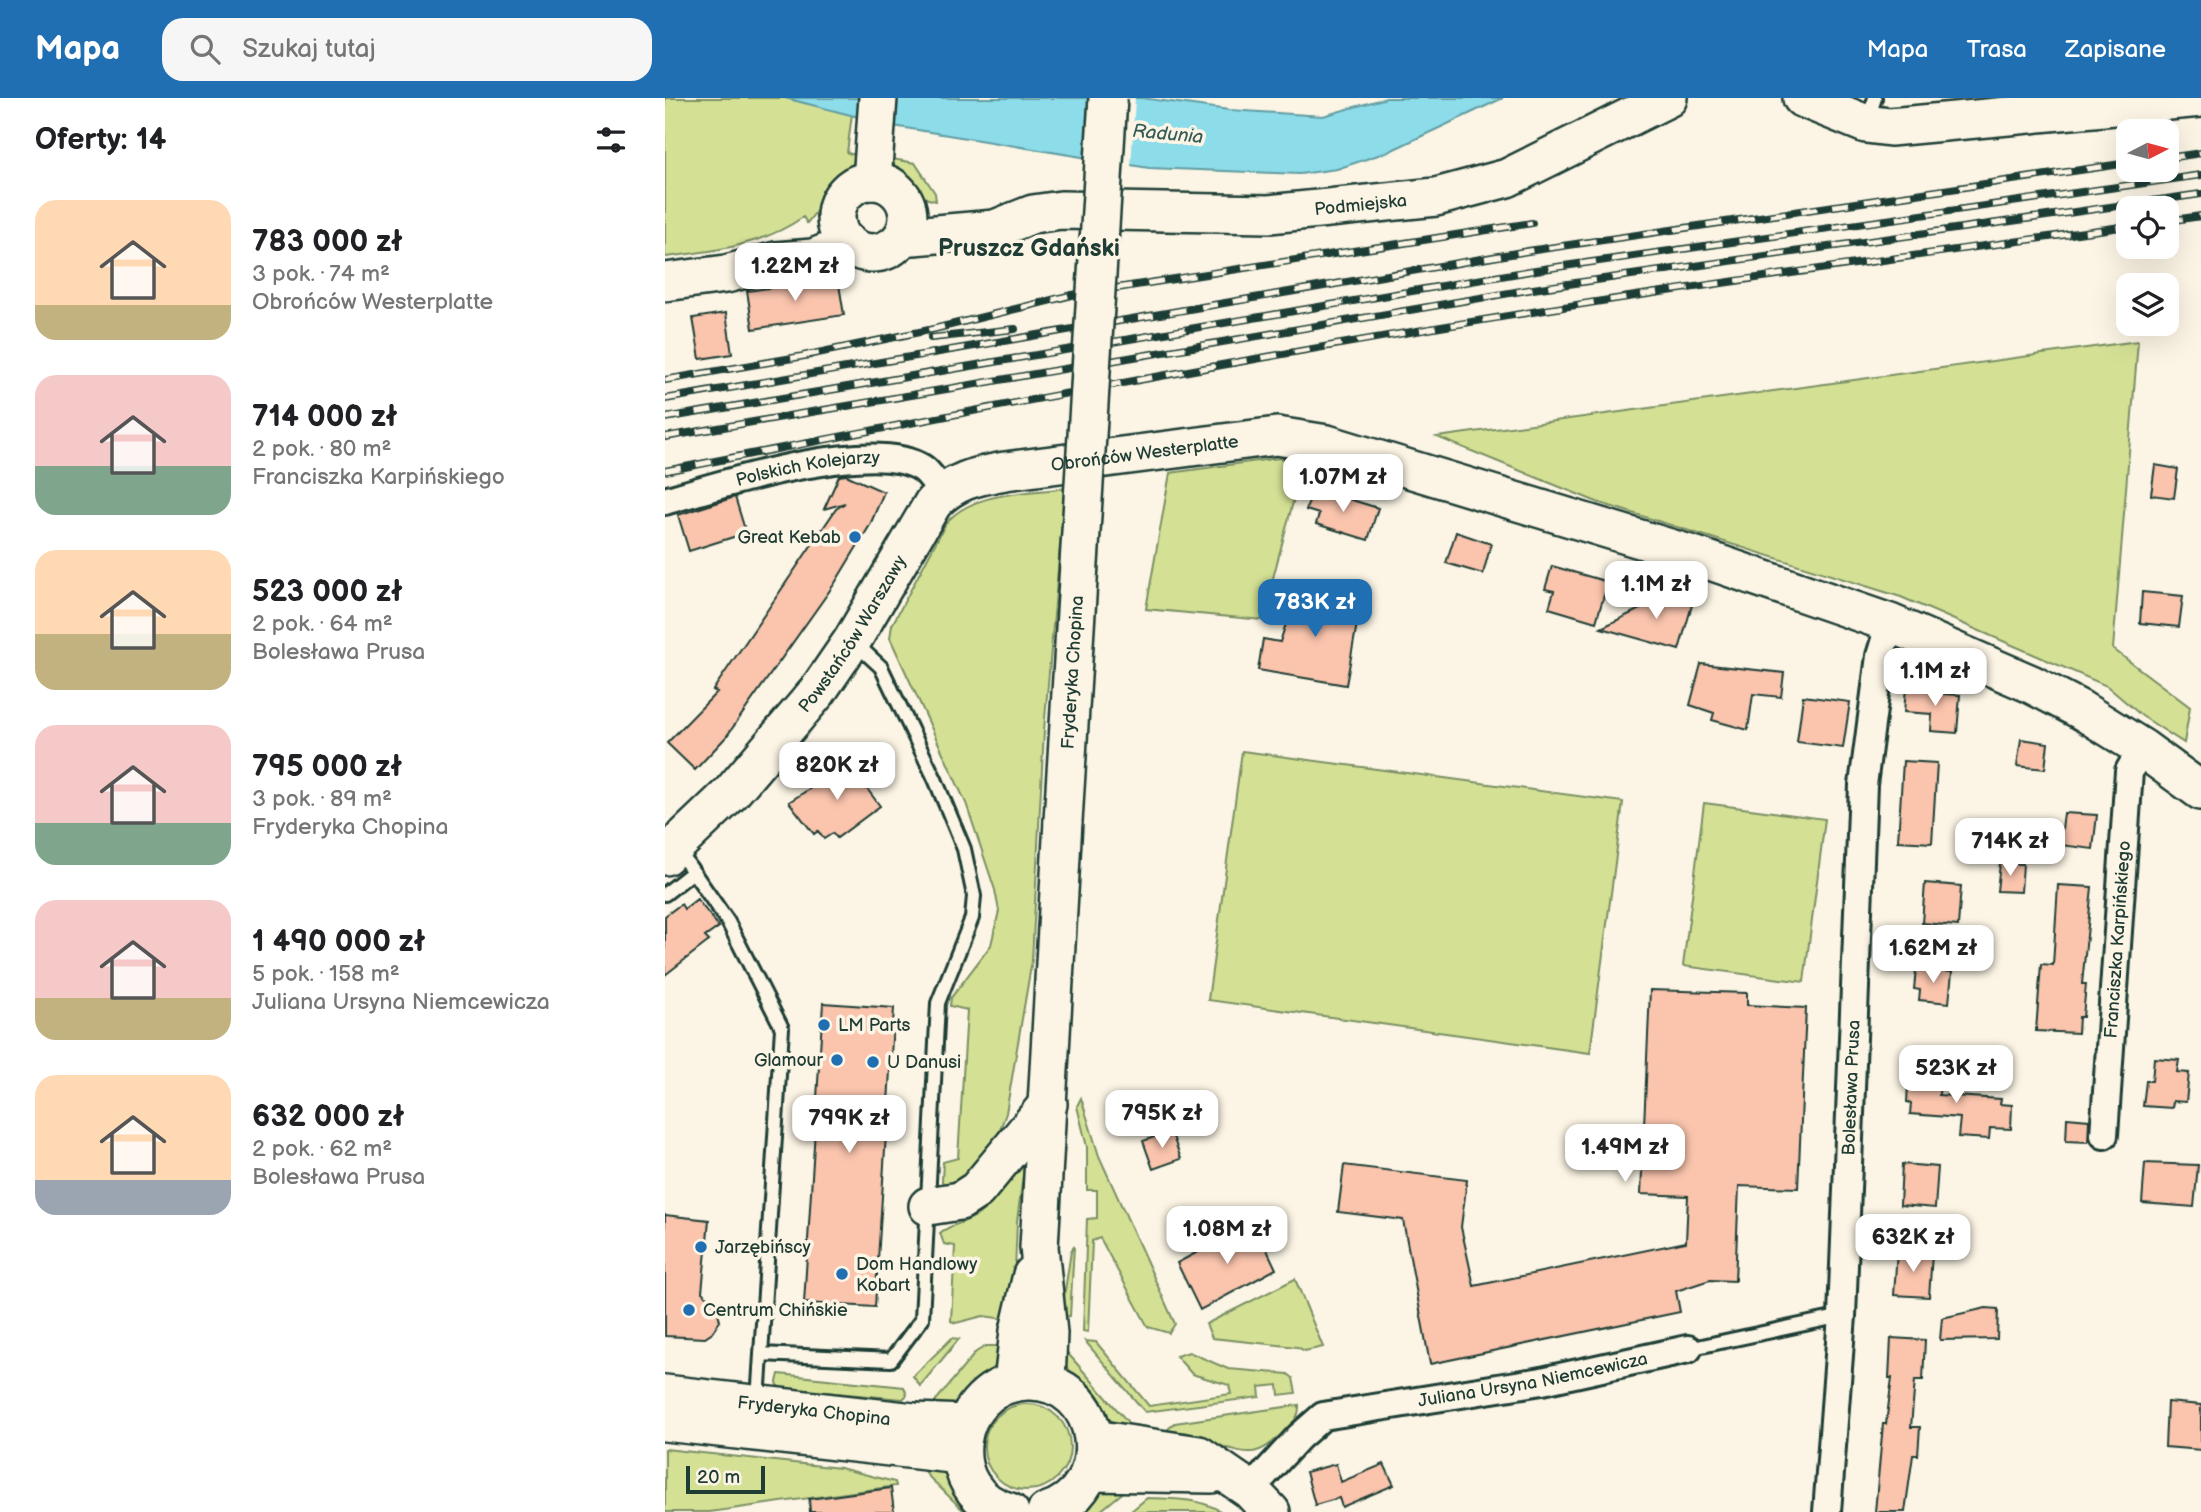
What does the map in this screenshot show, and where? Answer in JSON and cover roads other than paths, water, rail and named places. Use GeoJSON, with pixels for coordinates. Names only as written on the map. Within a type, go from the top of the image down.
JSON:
{"type":"FeatureCollection","features":[{"type":"Feature","properties":{"kind":"street"},"geometry":{"type":"LineString","coordinates":[[872,181],[877,98]]}},
{"type":"Feature","properties":{"kind":"street","name":"Fryderyka Chopina"},"geometry":{"type":"LineString","coordinates":[[1029,1383],[1048,1333],[1039,1247],[1108,98]]}},
{"type":"Feature","properties":{"kind":"street","name":"Podmiejska"},"geometry":{"type":"LineString","coordinates":[[906,220],[913,236],[995,229],[1033,215],[1082,209],[1221,216],[1269,214],[1436,197],[1507,178],[1668,98]]}},
{"type":"Feature","properties":{"kind":"street"},"geometry":{"type":"LineString","coordinates":[[1802,98],[1870,111],[1890,127],[2201,98]]}},
{"type":"Feature","properties":{"kind":"street"},"geometry":{"type":"LineString","coordinates":[[872,181],[894,188],[906,220],[886,251],[860,251],[843,232],[843,197],[861,183],[872,181]]}},
{"type":"Feature","properties":{"kind":"street"},"geometry":{"type":"LineString","coordinates":[[665,282],[726,274],[776,261],[801,236],[843,232]]}},
{"type":"Feature","properties":{"kind":"street","name":"Obrońców Westerplatte"},"geometry":{"type":"LineString","coordinates":[[943,492],[962,481],[1005,471],[1251,439],[1296,438],[1399,464],[1696,556],[1890,623],[2031,684],[2142,748],[2201,791]]}},
{"type":"Feature","properties":{"kind":"street","name":"Polskich Kolejarzy"},"geometry":{"type":"LineString","coordinates":[[665,501],[726,482],[831,461],[871,458],[907,462],[924,469],[943,492]]}},
{"type":"Feature","properties":{"kind":"street","name":"Powstańców Warszawy"},"geometry":{"type":"LineString","coordinates":[[678,858],[787,730],[852,641],[919,524],[943,492]]}},
{"type":"Feature","properties":{"kind":"street","name":"Bolesława Prusa"},"geometry":{"type":"LineString","coordinates":[[1827,1512],[1842,1316],[1863,785],[1880,656],[1890,623]]}},
{"type":"Feature","properties":{"kind":"street","name":"Franciszka Karpińskiego"},"geometry":{"type":"LineString","coordinates":[[2105,1135],[2129,771],[2142,748]]}},
{"type":"Feature","properties":{"kind":"street"},"geometry":{"type":"LineString","coordinates":[[928,1206],[960,1201],[977,1190],[1048,1104]]}},
{"type":"Feature","properties":{"kind":"street","name":"Juliana Ursyna Niemcewicza"},"geometry":{"type":"LineString","coordinates":[[1251,1492],[1299,1437],[1323,1416],[1531,1383],[1688,1349]]}},
{"type":"Feature","properties":{"kind":"street"},"geometry":{"type":"LineString","coordinates":[[1010,1512],[987,1502],[974,1489],[965,1473],[963,1440],[984,1397],[1029,1383],[1063,1391],[1078,1404],[1089,1420],[1092,1455],[1070,1500],[1045,1512]]}},
{"type":"Feature","properties":{"kind":"street","name":"Fryderyka Chopina"},"geometry":{"type":"LineString","coordinates":[[665,1394],[758,1405],[963,1440]]}},
{"type":"Feature","properties":{"kind":"street","name":"Fryderyka Chopina"},"geometry":{"type":"LineString","coordinates":[[665,1422],[963,1440]]}},
{"type":"Feature","properties":{"kind":"street"},"geometry":{"type":"LineString","coordinates":[[1092,1455],[1199,1455],[1251,1492]]}},
{"type":"Feature","properties":{"kind":"lane"},"geometry":{"type":"LineString","coordinates":[[761,1354],[891,1360],[922,1319],[938,1003],[972,918],[973,884],[953,817],[881,667],[866,650],[852,641]]}},
{"type":"Feature","properties":{"kind":"lane"},"geometry":{"type":"LineString","coordinates":[[665,894],[678,858]]}},
{"type":"Feature","properties":{"kind":"lane"},"geometry":{"type":"LineString","coordinates":[[678,858],[728,922],[782,1028],[758,1405]]}},
{"type":"Feature","properties":{"kind":"lane","name":"Juliana Ursyna Niemcewicza"},"geometry":{"type":"LineString","coordinates":[[1688,1349],[1842,1316]]}},
{"type":"Feature","properties":{"kind":"water","name":"Radunia"},"geometry":{"type":"Polygon","coordinates":[[[785,98],[1142,98],[1229,110],[1323,116],[1386,98],[1503,98],[1390,151],[1337,169],[1300,174],[1149,168],[893,126],[785,98]]]}},
{"type":"Feature","properties":{"kind":"railway"},"geometry":{"type":"LineString","coordinates":[[2179,156],[2201,153]]}},
{"type":"Feature","properties":{"kind":"railway"},"geometry":{"type":"LineString","coordinates":[[665,399],[1528,251],[2116,165]]}},
{"type":"Feature","properties":{"kind":"railway"},"geometry":{"type":"LineString","coordinates":[[665,418],[1536,270],[2201,175]]}},
{"type":"Feature","properties":{"kind":"railway"},"geometry":{"type":"LineString","coordinates":[[665,437],[1533,289],[2201,194]]}},
{"type":"Feature","properties":{"kind":"railway"},"geometry":{"type":"LineString","coordinates":[[2179,219],[2201,216]]}},
{"type":"Feature","properties":{"kind":"railway"},"geometry":{"type":"LineString","coordinates":[[803,356],[934,329],[1072,295],[1532,223]]}},
{"type":"Feature","properties":{"kind":"railway"},"geometry":{"type":"LineString","coordinates":[[665,471],[1104,386],[1435,328],[1836,266],[2116,228]]}},
{"type":"Feature","properties":{"kind":"railway"},"geometry":{"type":"LineString","coordinates":[[931,338],[1015,329]]}},
{"type":"Feature","properties":{"kind":"railway"},"geometry":{"type":"LineString","coordinates":[[665,380],[810,355]]}},
{"type":"Feature","properties":{"kind":"place","name":"Great Kebab"},"geometry":{"type":"Point","coordinates":[855,537]}},
{"type":"Feature","properties":{"kind":"place","name":"LM Parts"},"geometry":{"type":"Point","coordinates":[824,1025]}},
{"type":"Feature","properties":{"kind":"place","name":"Glamour"},"geometry":{"type":"Point","coordinates":[837,1060]}},
{"type":"Feature","properties":{"kind":"place","name":"U Danusi"},"geometry":{"type":"Point","coordinates":[873,1062]}},
{"type":"Feature","properties":{"kind":"place","name":"Jarzębińscy"},"geometry":{"type":"Point","coordinates":[701,1247]}},
{"type":"Feature","properties":{"kind":"place","name":"Dom Handlowy Kobart"},"geometry":{"type":"Point","coordinates":[842,1274]}},
{"type":"Feature","properties":{"kind":"place","name":"Centrum Chińskie"},"geometry":{"type":"Point","coordinates":[689,1310]}},
{"type":"Feature","properties":{"kind":"district","name":"Pruszcz Gdański"},"geometry":{"type":"Point","coordinates":[1029,248]}}]}
